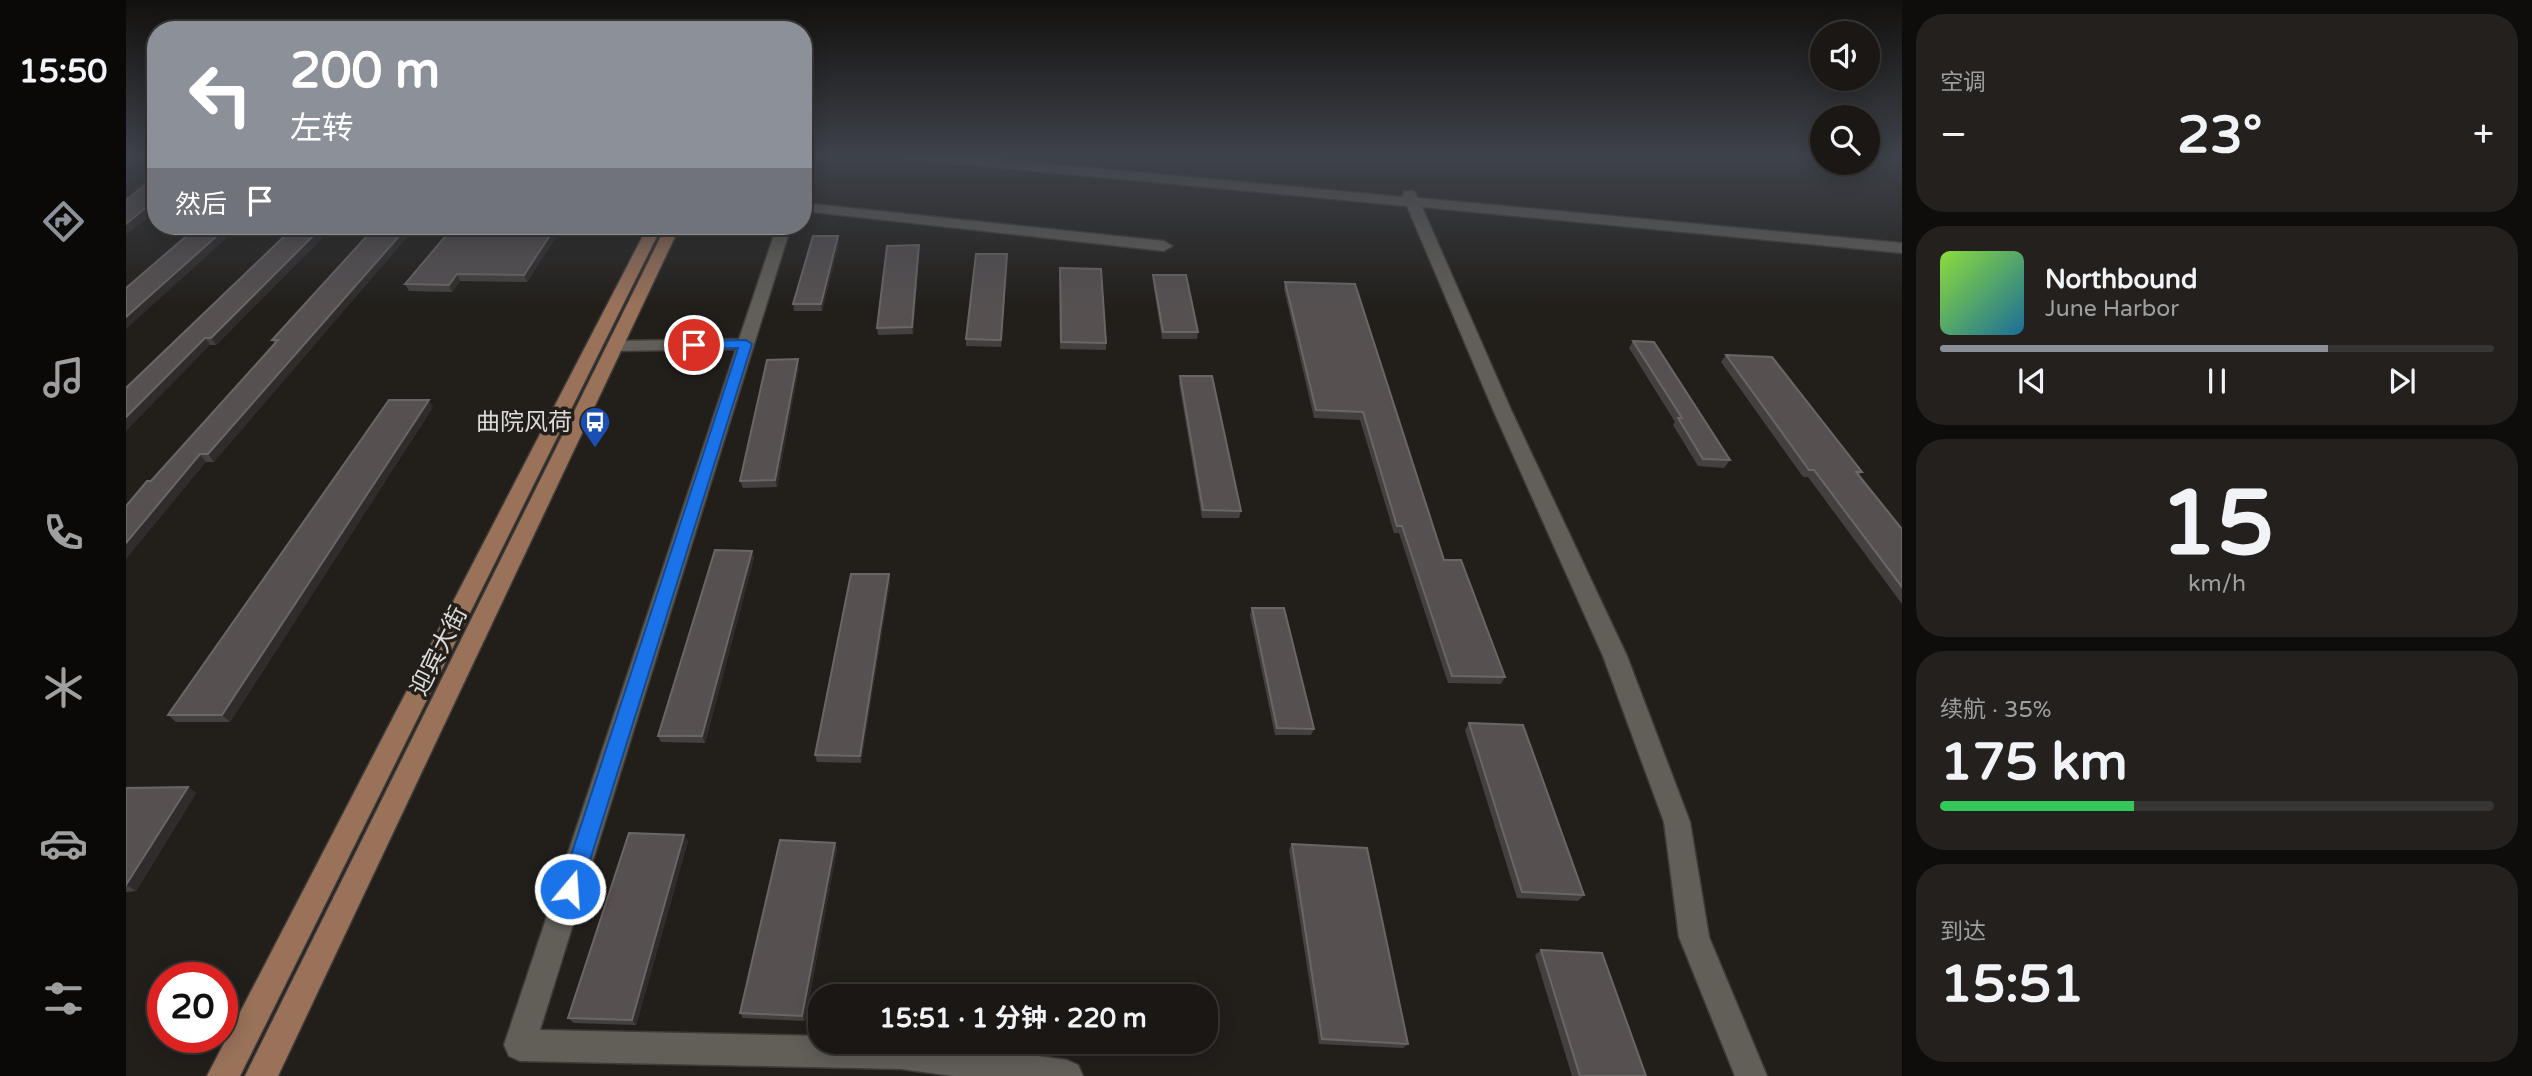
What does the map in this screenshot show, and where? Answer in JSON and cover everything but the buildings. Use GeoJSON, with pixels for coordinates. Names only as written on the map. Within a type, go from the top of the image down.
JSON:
{"type":"FeatureCollection","features":[{"type":"Feature","properties":{"kind":"main road","name":"迎宾大街"},"geometry":{"type":"LineString","coordinates":[[223,1076],[650,235]]}},
{"type":"Feature","properties":{"kind":"main road","name":"迎宾大街"},"geometry":{"type":"LineString","coordinates":[[261,1076],[669,235]]}},
{"type":"Feature","properties":{"kind":"street"},"geometry":{"type":"LineString","coordinates":[[1413,205],[1615,656],[1677,822],[1694,937],[1751,1076]]}},
{"type":"Feature","properties":{"kind":"street"},"geometry":{"type":"LineString","coordinates":[[1481,205],[1902,248]]}},
{"type":"Feature","properties":{"kind":"street"},"geometry":{"type":"LineString","coordinates":[[1497,205],[1902,239]]}},
{"type":"Feature","properties":{"kind":"street"},"geometry":{"type":"LineString","coordinates":[[812,208],[1164,246]]}},
{"type":"Feature","properties":{"kind":"street"},"geometry":{"type":"LineString","coordinates":[[781,235],[520,1045],[901,1053],[1067,1076]]}},
{"type":"Feature","properties":{"kind":"street"},"geometry":{"type":"LineString","coordinates":[[616,346],[746,344]]}},
{"type":"Feature","properties":{"kind":"place","name":"曲院风荷"},"geometry":{"type":"Point","coordinates":[595,449]}},
{"type":"Feature","properties":{"kind":"route"},"geometry":{"type":"LineString","coordinates":[[570,889],[746,344],[694,345]]}}]}
